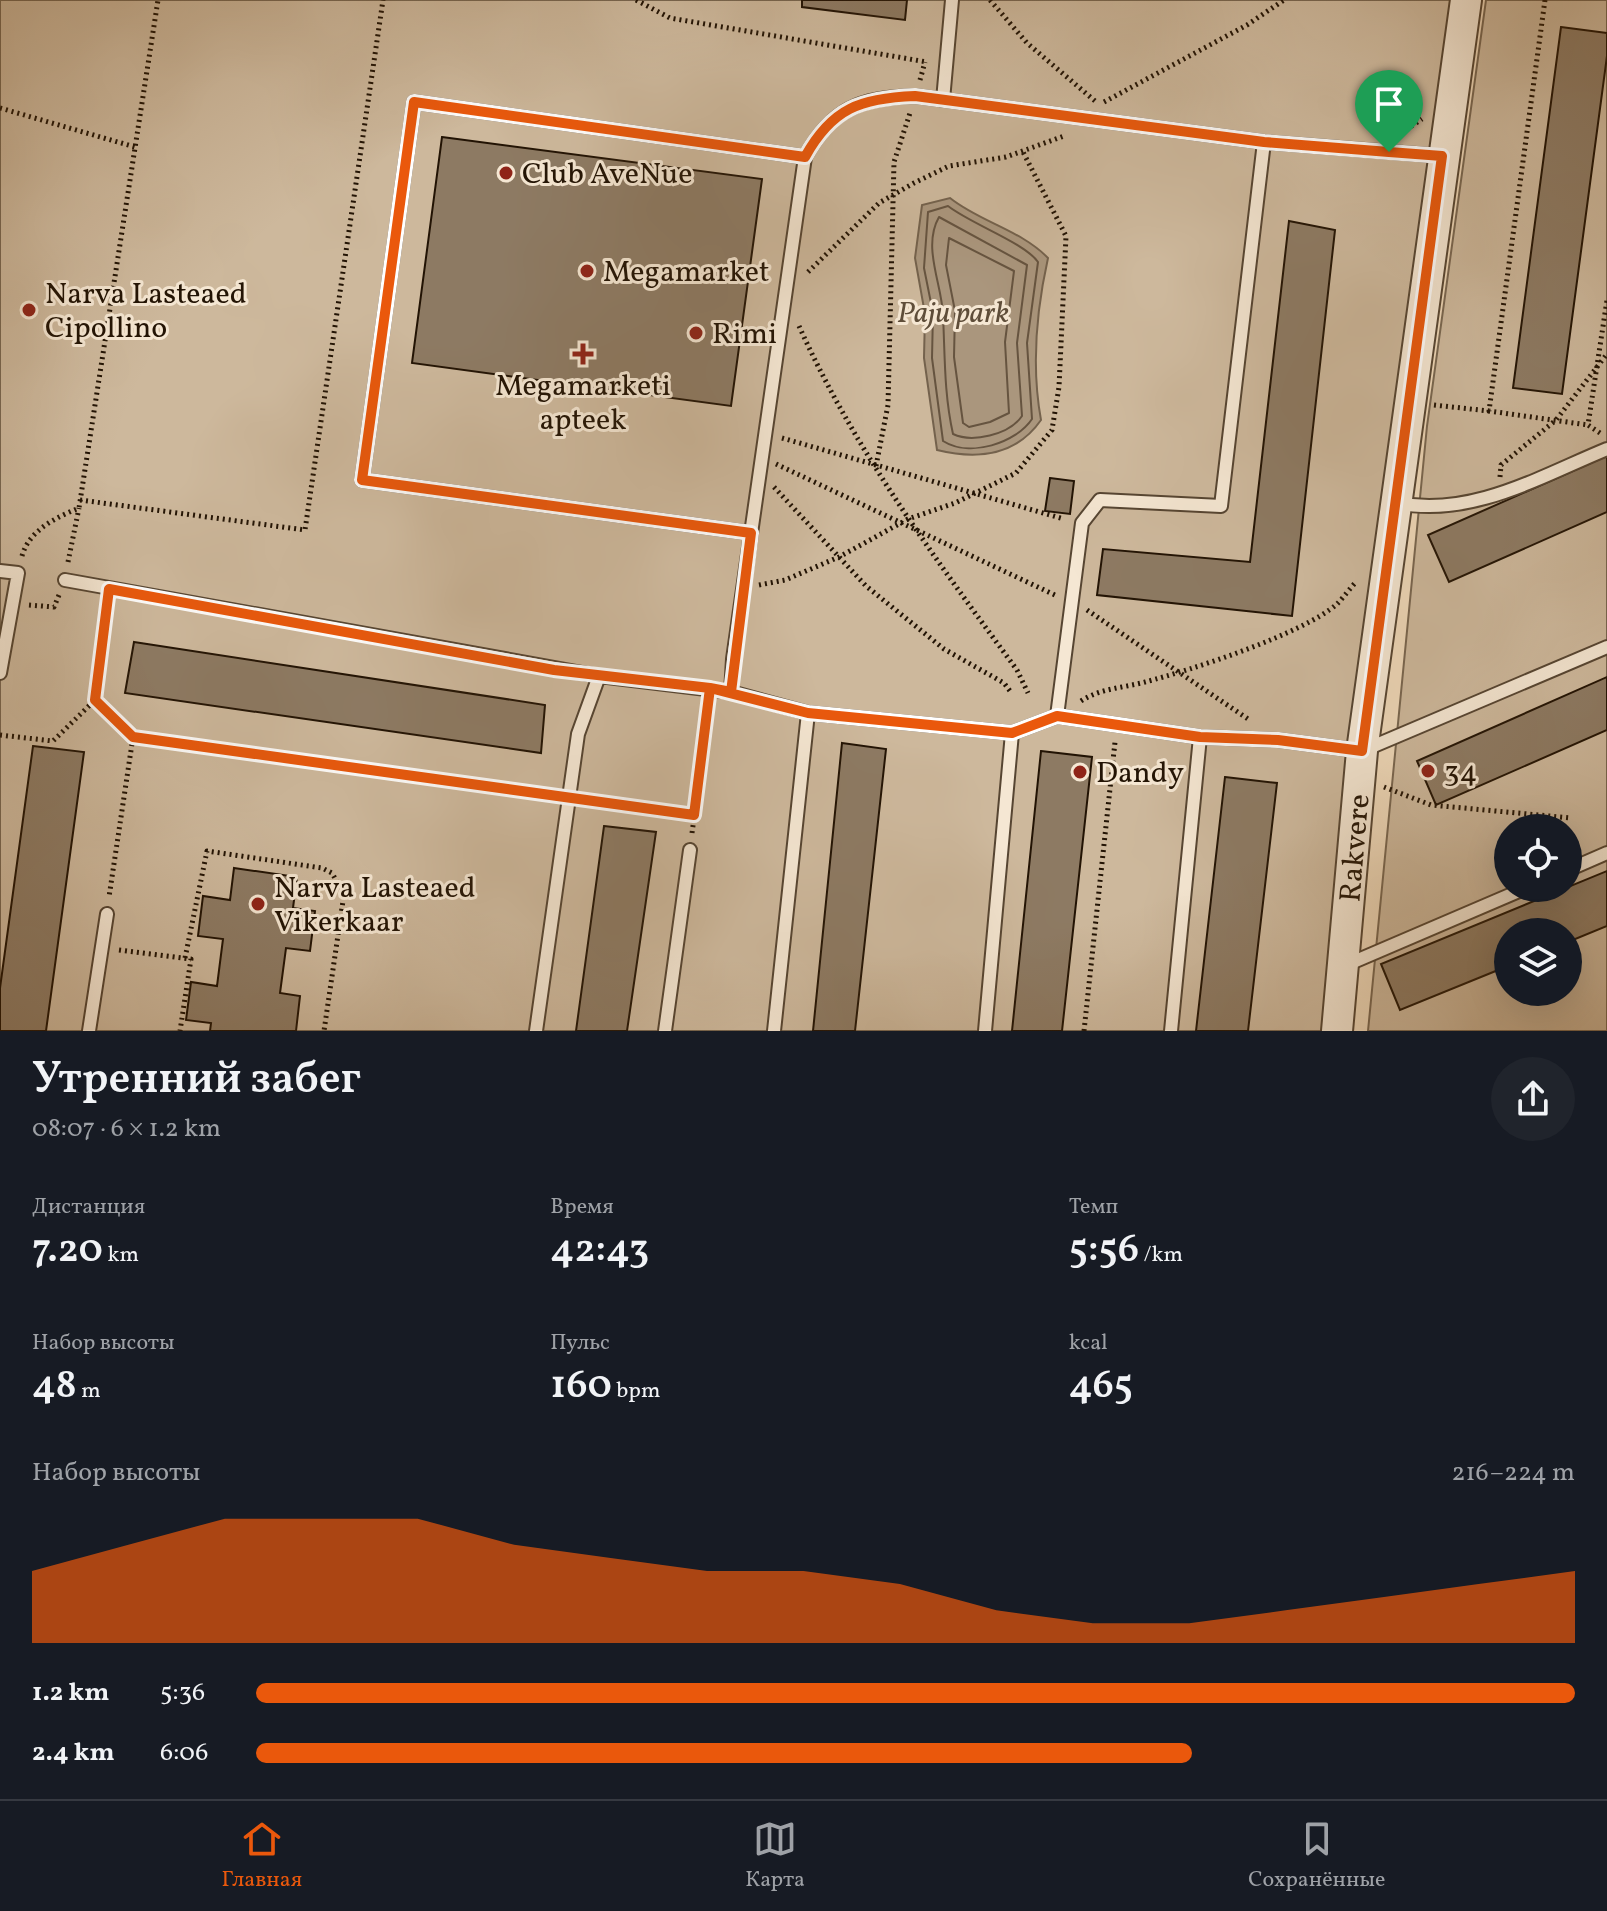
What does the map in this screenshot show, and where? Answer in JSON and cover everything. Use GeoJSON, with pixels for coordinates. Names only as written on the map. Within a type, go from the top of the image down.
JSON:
{"type":"FeatureCollection","features":[{"type":"Feature","properties":{"kind":"street","name":"Rakvere"},"geometry":{"type":"LineString","coordinates":[[1337,1031],[1362,751],[1466,0]]}},
{"type":"Feature","properties":{"kind":"lane"},"geometry":{"type":"LineString","coordinates":[[943,100],[952,0]]}},
{"type":"Feature","properties":{"kind":"lane"},"geometry":{"type":"LineString","coordinates":[[731,692],[805,157],[830,122],[850,107],[876,97],[915,96],[1264,142],[1442,156]]}},
{"type":"Feature","properties":{"kind":"lane"},"geometry":{"type":"LineString","coordinates":[[751,533],[362,480],[414,102],[805,157]]}},
{"type":"Feature","properties":{"kind":"lane"},"geometry":{"type":"LineString","coordinates":[[1057,716],[1082,523],[1100,500],[1221,506],[1264,142]]}},
{"type":"Feature","properties":{"kind":"lane"},"geometry":{"type":"LineString","coordinates":[[1395,503],[1451,508],[1499,494],[1607,449]]}},
{"type":"Feature","properties":{"kind":"lane"},"geometry":{"type":"LineString","coordinates":[[0,571],[18,573],[0,673]]}},
{"type":"Feature","properties":{"kind":"lane"},"geometry":{"type":"LineString","coordinates":[[65,580],[599,676],[710,688],[808,713],[1012,733],[1057,716],[1200,737],[1278,740],[1362,751],[1607,647]]}},
{"type":"Feature","properties":{"kind":"lane"},"geometry":{"type":"LineString","coordinates":[[536,1031],[578,734],[599,676]]}},
{"type":"Feature","properties":{"kind":"lane"},"geometry":{"type":"LineString","coordinates":[[774,1031],[808,713]]}},
{"type":"Feature","properties":{"kind":"lane"},"geometry":{"type":"LineString","coordinates":[[985,1031],[1012,733]]}},
{"type":"Feature","properties":{"kind":"lane"},"geometry":{"type":"LineString","coordinates":[[1171,1031],[1200,737]]}},
{"type":"Feature","properties":{"kind":"lane"},"geometry":{"type":"LineString","coordinates":[[665,1031],[690,850]]}},
{"type":"Feature","properties":{"kind":"lane"},"geometry":{"type":"LineString","coordinates":[[1582,864],[1607,853]]}},
{"type":"Feature","properties":{"kind":"lane"},"geometry":{"type":"LineString","coordinates":[[1344,966],[1494,902]]}},
{"type":"Feature","properties":{"kind":"lane"},"geometry":{"type":"LineString","coordinates":[[89,1031],[107,914]]}},
{"type":"Feature","properties":{"kind":"path"},"geometry":{"type":"LineString","coordinates":[[18,573],[24,549],[49,520],[79,508],[158,0]]}},
{"type":"Feature","properties":{"kind":"path"},"geometry":{"type":"LineString","coordinates":[[80,500],[305,530],[383,0]]}},
{"type":"Feature","properties":{"kind":"path"},"geometry":{"type":"LineString","coordinates":[[636,0],[670,18],[944,65]]}},
{"type":"Feature","properties":{"kind":"path"},"geometry":{"type":"LineString","coordinates":[[990,0],[1027,43],[1099,104],[1247,25],[1284,0]]}},
{"type":"Feature","properties":{"kind":"path"},"geometry":{"type":"LineString","coordinates":[[1489,411],[1545,0]]}},
{"type":"Feature","properties":{"kind":"path"},"geometry":{"type":"LineString","coordinates":[[876,466],[888,405],[894,162],[925,62]]}},
{"type":"Feature","properties":{"kind":"path"},"geometry":{"type":"LineString","coordinates":[[1389,152],[1391,132],[1402,133],[1413,128],[1422,119],[1426,106]]}},
{"type":"Feature","properties":{"kind":"path"},"geometry":{"type":"LineString","coordinates":[[0,108],[135,147]]}},
{"type":"Feature","properties":{"kind":"path"},"geometry":{"type":"LineString","coordinates":[[1028,693],[1017,670],[915,532],[845,416],[785,294],[851,227],[891,196],[949,166],[1023,152],[1098,119]]}},
{"type":"Feature","properties":{"kind":"path"},"geometry":{"type":"LineString","coordinates":[[743,588],[785,580],[839,557],[908,519],[974,494],[1016,473],[1052,430],[1059,387],[1066,236],[1023,152]]}},
{"type":"Feature","properties":{"kind":"path"},"geometry":{"type":"LineString","coordinates":[[1588,425],[1607,300]]}},
{"type":"Feature","properties":{"kind":"path"},"geometry":{"type":"LineString","coordinates":[[1499,494],[1501,465],[1556,420],[1607,354]]}},
{"type":"Feature","properties":{"kind":"path"},"geometry":{"type":"LineString","coordinates":[[1433,405],[1588,425],[1607,439]]}},
{"type":"Feature","properties":{"kind":"path"},"geometry":{"type":"LineString","coordinates":[[765,434],[1082,523]]}},
{"type":"Feature","properties":{"kind":"path"},"geometry":{"type":"LineString","coordinates":[[762,457],[915,532],[1048,593],[1072,600],[1180,670],[1278,740]]}},
{"type":"Feature","properties":{"kind":"path"},"geometry":{"type":"LineString","coordinates":[[759,477],[780,491],[866,586],[944,649],[1004,683],[1010,691]]}},
{"type":"Feature","properties":{"kind":"path"},"geometry":{"type":"LineString","coordinates":[[1057,716],[1093,693],[1144,683],[1308,622],[1336,604],[1388,550]]}},
{"type":"Feature","properties":{"kind":"path"},"geometry":{"type":"LineString","coordinates":[[0,735],[53,741],[95,700],[109,589]]}},
{"type":"Feature","properties":{"kind":"path"},"geometry":{"type":"LineString","coordinates":[[690,850],[710,688]]}},
{"type":"Feature","properties":{"kind":"path"},"geometry":{"type":"LineString","coordinates":[[95,700],[133,737],[694,815]]}},
{"type":"Feature","properties":{"kind":"path"},"geometry":{"type":"LineString","coordinates":[[1084,1031],[1117,725]]}},
{"type":"Feature","properties":{"kind":"path"},"geometry":{"type":"LineString","coordinates":[[107,914],[133,737]]}},
{"type":"Feature","properties":{"kind":"path"},"geometry":{"type":"LineString","coordinates":[[1376,786],[1431,805],[1528,814]]}},
{"type":"Feature","properties":{"kind":"path"},"geometry":{"type":"LineString","coordinates":[[185,958],[207,851],[322,868],[332,873],[344,894],[324,1031]]}},
{"type":"Feature","properties":{"kind":"path"},"geometry":{"type":"LineString","coordinates":[[102,948],[191,959],[180,1031]]}},
{"type":"Feature","properties":{"kind":"green space","name":"Paju park"},"geometry":{"type":"Polygon","coordinates":[[[0,0],[1465,0],[1329,1031],[0,1031],[0,0]]]}},
{"type":"Feature","properties":{"kind":"green space"},"geometry":{"type":"Polygon","coordinates":[[[1486,0],[1607,0],[1607,1031],[1368,1031],[1427,426],[1486,0]]]}},
{"type":"Feature","properties":{"kind":"water"},"geometry":{"type":"Polygon","coordinates":[[[950,198],[1026,240],[1048,258],[1036,339],[1036,379],[1041,420],[1020,441],[995,452],[967,455],[937,450],[924,358],[925,314],[915,258],[922,205],[950,198]]]}},
{"type":"Feature","properties":{"kind":"building"},"geometry":{"type":"Polygon","coordinates":[[[802,0],[907,0],[905,20],[802,7],[802,0]]]}},
{"type":"Feature","properties":{"kind":"building"},"geometry":{"type":"Polygon","coordinates":[[[1561,27],[1607,33],[1607,56],[1562,394],[1513,388],[1561,27]]]}},
{"type":"Feature","properties":{"kind":"building","name":"Megamarket"},"geometry":{"type":"Polygon","coordinates":[[[442,137],[762,179],[731,406],[412,363],[442,137]]]}},
{"type":"Feature","properties":{"kind":"building"},"geometry":{"type":"Polygon","coordinates":[[[1289,221],[1335,230],[1292,616],[1097,595],[1103,549],[1250,562],[1289,221]]]}},
{"type":"Feature","properties":{"kind":"building"},"geometry":{"type":"Polygon","coordinates":[[[1607,456],[1607,512],[1449,582],[1428,535],[1607,456]]]}},
{"type":"Feature","properties":{"kind":"building"},"geometry":{"type":"Polygon","coordinates":[[[1050,478],[1074,481],[1070,514],[1045,511],[1050,478]]]}},
{"type":"Feature","properties":{"kind":"building"},"geometry":{"type":"Polygon","coordinates":[[[134,642],[545,705],[541,753],[125,693],[134,642]]]}},
{"type":"Feature","properties":{"kind":"building"},"geometry":{"type":"Polygon","coordinates":[[[1607,677],[1607,730],[1436,805],[1417,761],[1607,677]]]}},
{"type":"Feature","properties":{"kind":"building"},"geometry":{"type":"Polygon","coordinates":[[[842,743],[886,749],[855,1031],[813,1031],[842,743]]]}},
{"type":"Feature","properties":{"kind":"building"},"geometry":{"type":"Polygon","coordinates":[[[33,746],[84,752],[46,1031],[0,1031],[0,988],[33,746]]]}},
{"type":"Feature","properties":{"kind":"building"},"geometry":{"type":"Polygon","coordinates":[[[1041,751],[1092,757],[1062,1031],[1012,1031],[1041,751]]]}},
{"type":"Feature","properties":{"kind":"building"},"geometry":{"type":"Polygon","coordinates":[[[1225,777],[1277,783],[1248,1031],[1196,1031],[1225,777]]]}},
{"type":"Feature","properties":{"kind":"building"},"geometry":{"type":"Polygon","coordinates":[[[604,826],[656,832],[627,1031],[576,1031],[604,826]]]}},
{"type":"Feature","properties":{"kind":"building"},"geometry":{"type":"Polygon","coordinates":[[[234,868],[297,877],[293,908],[315,911],[310,951],[286,948],[280,993],[300,996],[296,1031],[210,1031],[211,1023],[186,1020],[191,982],[217,986],[223,939],[198,936],[203,896],[230,900],[234,868]]]}},
{"type":"Feature","properties":{"kind":"building"},"geometry":{"type":"Polygon","coordinates":[[[1607,871],[1607,926],[1582,936],[1582,918],[1494,918],[1494,972],[1400,1010],[1381,964],[1532,902],[1582,902],[1582,881],[1607,871]]]}},
{"type":"Feature","properties":{"kind":"place","name":"Club AveNue"},"geometry":{"type":"Point","coordinates":[506,173]}},
{"type":"Feature","properties":{"kind":"place","name":"Megamarket"},"geometry":{"type":"Point","coordinates":[587,271]}},
{"type":"Feature","properties":{"kind":"place","name":"Narva Lasteaed Cipollino"},"geometry":{"type":"Point","coordinates":[29,310]}},
{"type":"Feature","properties":{"kind":"place","name":"Rimi"},"geometry":{"type":"Point","coordinates":[696,333]}},
{"type":"Feature","properties":{"kind":"place","name":"Megamarketi apteek"},"geometry":{"type":"Point","coordinates":[583,354]}},
{"type":"Feature","properties":{"kind":"place","name":"34"},"geometry":{"type":"Point","coordinates":[1428,771]}},
{"type":"Feature","properties":{"kind":"place","name":"Dandy"},"geometry":{"type":"Point","coordinates":[1080,772]}},
{"type":"Feature","properties":{"kind":"place","name":"Narva Lasteaed Vikerkaar"},"geometry":{"type":"Point","coordinates":[258,904]}},
{"type":"Feature","properties":{"kind":"route"},"geometry":{"type":"LineString","coordinates":[[1389,152],[1264,142],[915,96],[876,97],[850,107],[816,137],[805,157],[414,102],[362,480],[751,533],[731,692],[710,688],[554,670],[109,589],[95,700],[133,737],[694,815],[710,688],[808,713],[1012,733],[1057,716],[1200,737],[1278,740],[1362,751],[1442,156],[1389,152]]}}]}
